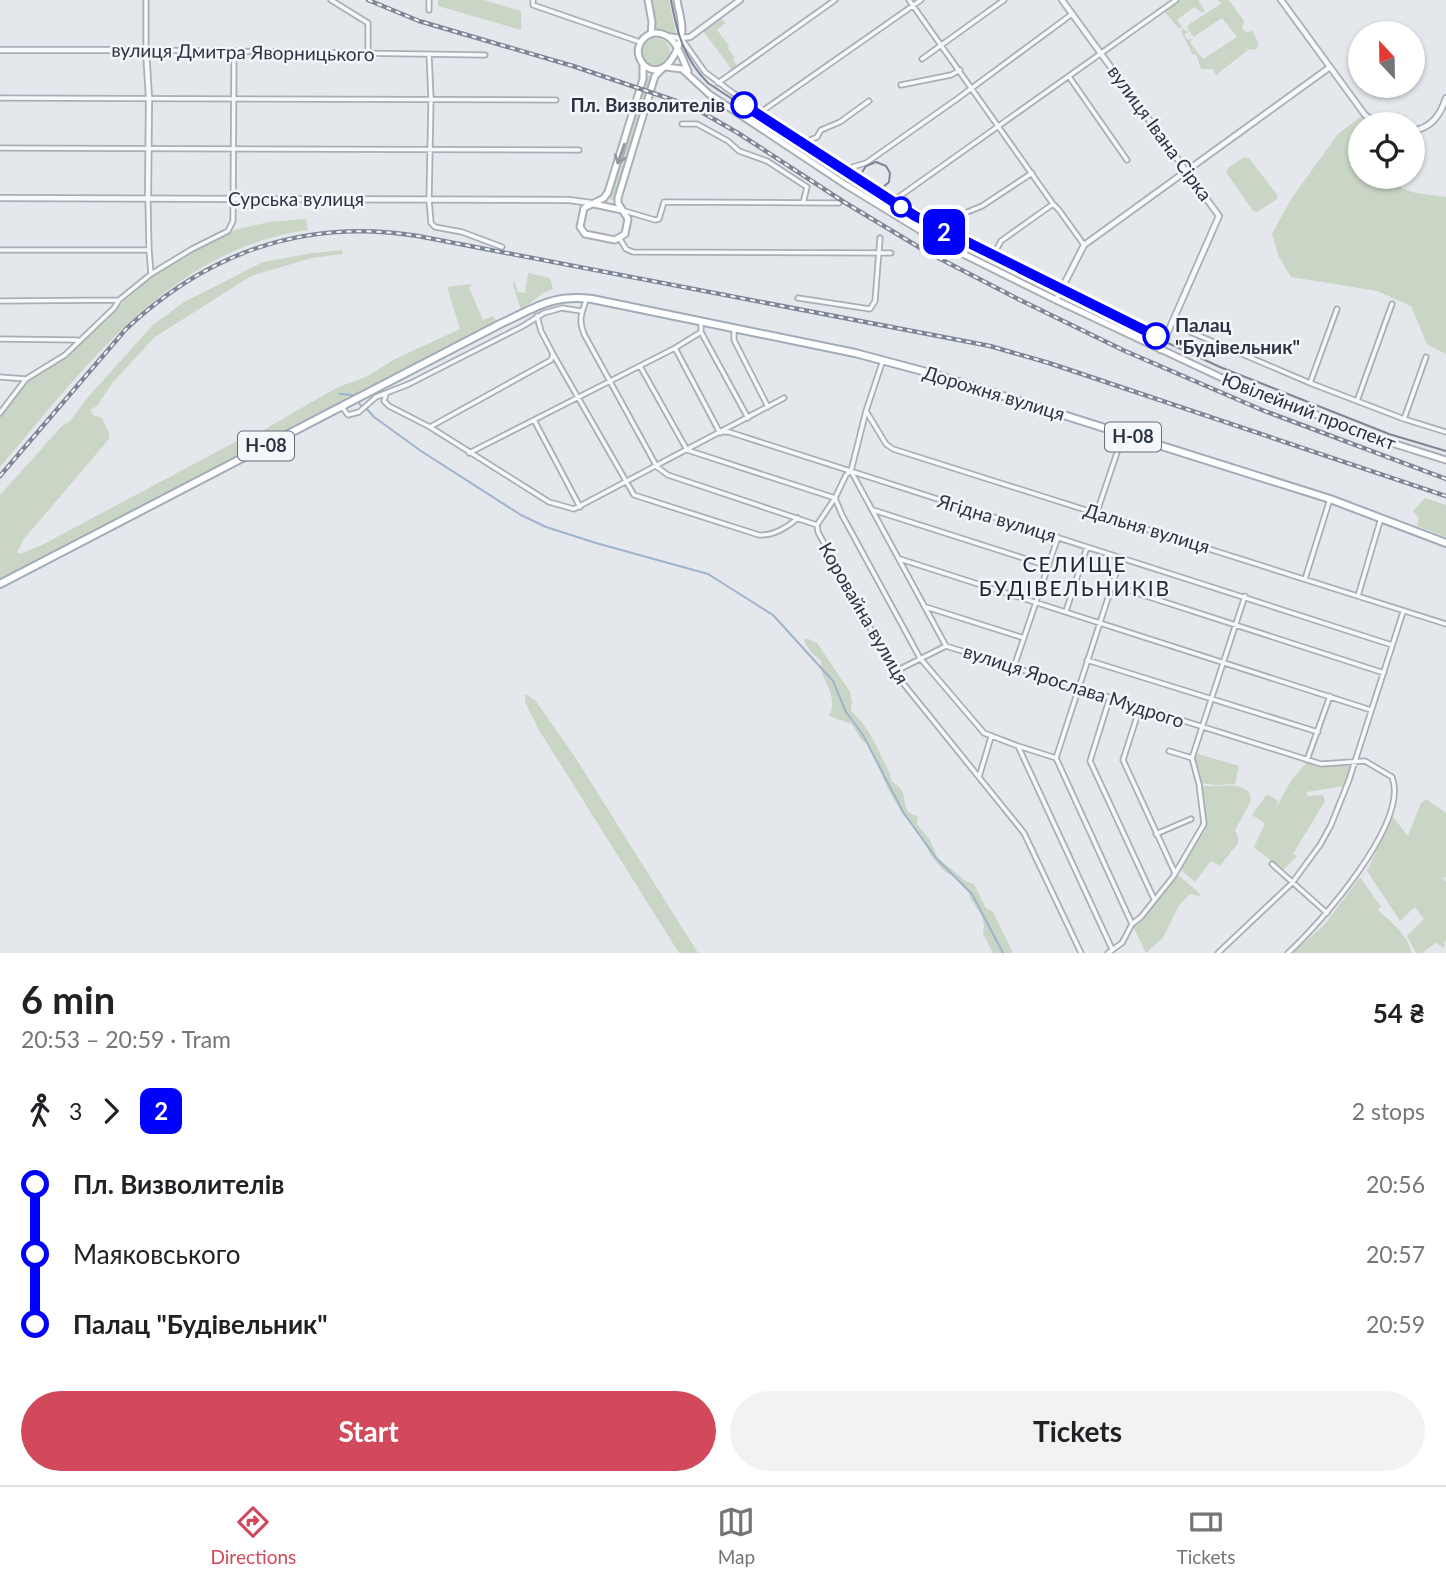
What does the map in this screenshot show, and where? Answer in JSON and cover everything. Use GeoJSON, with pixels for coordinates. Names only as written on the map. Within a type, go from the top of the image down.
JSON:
{"type":"FeatureCollection","features":[{"type":"Feature","properties":{"kind":"main road"},"geometry":{"type":"LineString","coordinates":[[648,0],[651,34]]}},
{"type":"Feature","properties":{"kind":"main road"},"geometry":{"type":"LineString","coordinates":[[610,206],[617,202],[655,76],[674,58],[681,38],[677,0]]}},
{"type":"Feature","properties":{"kind":"main road"},"geometry":{"type":"LineString","coordinates":[[617,202],[628,223],[625,234],[620,239],[585,234],[582,231],[584,208],[604,198],[608,192],[640,90],[645,73],[638,51],[640,42],[651,34],[672,39],[690,74]]}},
{"type":"Feature","properties":{"kind":"main road"},"geometry":{"type":"LineString","coordinates":[[666,36],[674,46],[674,58]]}},
{"type":"Feature","properties":{"kind":"main road"},"geometry":{"type":"LineString","coordinates":[[643,65],[652,69],[664,68]]}},
{"type":"Feature","properties":{"kind":"main road","name":"Ювілейний проспект"},"geometry":{"type":"LineString","coordinates":[[664,68],[677,67],[690,74],[709,94],[941,243],[1220,377],[1376,438],[1446,460]]}},
{"type":"Feature","properties":{"kind":"main road"},"geometry":{"type":"LineString","coordinates":[[591,203],[624,211]]}},
{"type":"Feature","properties":{"kind":"main road","name":"Дорожня вулиця"},"geometry":{"type":"LineString","coordinates":[[342,407],[532,309],[558,298],[587,298],[883,359],[1329,499],[1446,542]]}},
{"type":"Feature","properties":{"kind":"main road","name":"Н-08"},"geometry":{"type":"LineString","coordinates":[[0,584],[342,407]]}},
{"type":"Feature","properties":{"kind":"street"},"geometry":{"type":"LineString","coordinates":[[146,0],[151,274]]}},
{"type":"Feature","properties":{"kind":"street"},"geometry":{"type":"LineString","coordinates":[[331,0],[368,23],[368,52]]}},
{"type":"Feature","properties":{"kind":"street"},"geometry":{"type":"LineString","coordinates":[[429,0],[429,10]]}},
{"type":"Feature","properties":{"kind":"street"},"geometry":{"type":"LineString","coordinates":[[666,36],[690,37],[740,0]]}},
{"type":"Feature","properties":{"kind":"street"},"geometry":{"type":"LineString","coordinates":[[718,83],[835,0]]}},
{"type":"Feature","properties":{"kind":"street"},"geometry":{"type":"LineString","coordinates":[[909,0],[1084,245]]}},
{"type":"Feature","properties":{"kind":"street"},"geometry":{"type":"LineString","coordinates":[[761,112],[921,0]]}},
{"type":"Feature","properties":{"kind":"street"},"geometry":{"type":"LineString","coordinates":[[922,59],[1004,0]]}},
{"type":"Feature","properties":{"kind":"street","name":"вулиця Івана Сірка"},"geometry":{"type":"LineString","coordinates":[[1062,0],[1219,216],[1160,350]]}},
{"type":"Feature","properties":{"kind":"street"},"geometry":{"type":"LineString","coordinates":[[885,209],[1176,0]]}},
{"type":"Feature","properties":{"kind":"street"},"geometry":{"type":"LineString","coordinates":[[1281,0],[1363,112]]}},
{"type":"Feature","properties":{"kind":"street"},"geometry":{"type":"LineString","coordinates":[[533,3],[640,42]]}},
{"type":"Feature","properties":{"kind":"street"},"geometry":{"type":"LineString","coordinates":[[847,169],[866,163],[1072,14]]}},
{"type":"Feature","properties":{"kind":"street"},"geometry":{"type":"LineString","coordinates":[[681,38],[705,72],[718,83],[895,200],[995,252],[1001,241],[1053,204]]}},
{"type":"Feature","properties":{"kind":"street","name":"вулиця Дмитра Яворницького"},"geometry":{"type":"LineString","coordinates":[[0,50],[485,55]]}},
{"type":"Feature","properties":{"kind":"street"},"geometry":{"type":"LineString","coordinates":[[0,413],[26,379],[54,363],[104,318],[119,300],[151,274],[228,231],[233,221],[236,98],[234,51]]}},
{"type":"Feature","properties":{"kind":"street"},"geometry":{"type":"LineString","coordinates":[[429,54],[431,223],[435,227],[462,232],[502,247]]}},
{"type":"Feature","properties":{"kind":"street"},"geometry":{"type":"LineString","coordinates":[[1056,299],[1084,245],[1330,67]]}},
{"type":"Feature","properties":{"kind":"street"},"geometry":{"type":"LineString","coordinates":[[901,85],[951,75],[960,70]]}},
{"type":"Feature","properties":{"kind":"street"},"geometry":{"type":"LineString","coordinates":[[1070,78],[1127,160]]}},
{"type":"Feature","properties":{"kind":"street"},"geometry":{"type":"LineString","coordinates":[[0,98],[556,100]]}},
{"type":"Feature","properties":{"kind":"street"},"geometry":{"type":"LineString","coordinates":[[1425,126],[1432,123],[1446,98]]}},
{"type":"Feature","properties":{"kind":"street"},"geometry":{"type":"LineString","coordinates":[[806,142],[869,101]]}},
{"type":"Feature","properties":{"kind":"street"},"geometry":{"type":"LineString","coordinates":[[682,124],[697,124],[739,151],[767,161],[807,187],[803,203]]}},
{"type":"Feature","properties":{"kind":"street"},"geometry":{"type":"LineString","coordinates":[[0,148],[579,150]]}},
{"type":"Feature","properties":{"kind":"street"},"geometry":{"type":"LineString","coordinates":[[965,213],[982,206],[1032,173]]}},
{"type":"Feature","properties":{"kind":"street","name":"Сурська вулиця"},"geometry":{"type":"LineString","coordinates":[[0,198],[569,200],[591,203]]}},
{"type":"Feature","properties":{"kind":"street"},"geometry":{"type":"LineString","coordinates":[[624,211],[655,220],[659,219],[664,202],[839,204]]}},
{"type":"Feature","properties":{"kind":"street"},"geometry":{"type":"LineString","coordinates":[[798,298],[870,309],[875,301],[880,238]]}},
{"type":"Feature","properties":{"kind":"street"},"geometry":{"type":"LineString","coordinates":[[620,239],[626,249],[633,252],[891,253]]}},
{"type":"Feature","properties":{"kind":"street"},"geometry":{"type":"LineString","coordinates":[[0,250],[149,250]]}},
{"type":"Feature","properties":{"kind":"street"},"geometry":{"type":"LineString","coordinates":[[587,298],[580,311],[580,326],[657,467]]}},
{"type":"Feature","properties":{"kind":"street"},"geometry":{"type":"LineString","coordinates":[[0,301],[119,300]]}},
{"type":"Feature","properties":{"kind":"street"},"geometry":{"type":"LineString","coordinates":[[1357,401],[1392,304]]}},
{"type":"Feature","properties":{"kind":"street"},"geometry":{"type":"LineString","coordinates":[[342,407],[348,415],[356,413],[368,402],[537,317],[562,307],[580,311]]}},
{"type":"Feature","properties":{"kind":"street"},"geometry":{"type":"LineString","coordinates":[[1310,383],[1337,309]]}},
{"type":"Feature","properties":{"kind":"street"},"geometry":{"type":"LineString","coordinates":[[537,317],[553,354],[632,492],[759,536],[779,530],[799,517]]}},
{"type":"Feature","properties":{"kind":"street"},"geometry":{"type":"LineString","coordinates":[[701,321],[701,332],[748,418]]}},
{"type":"Feature","properties":{"kind":"street"},"geometry":{"type":"LineString","coordinates":[[735,327],[734,340],[768,407]]}},
{"type":"Feature","properties":{"kind":"street"},"geometry":{"type":"LineString","coordinates":[[1188,331],[1310,383],[1446,432]]}},
{"type":"Feature","properties":{"kind":"street"},"geometry":{"type":"LineString","coordinates":[[469,453],[610,382],[701,332]]}},
{"type":"Feature","properties":{"kind":"street"},"geometry":{"type":"LineString","coordinates":[[0,339],[77,340]]}},
{"type":"Feature","properties":{"kind":"street"},"geometry":{"type":"LineString","coordinates":[[675,348],[721,432]]}},
{"type":"Feature","properties":{"kind":"street"},"geometry":{"type":"LineString","coordinates":[[551,360],[553,354]]}},
{"type":"Feature","properties":{"kind":"street"},"geometry":{"type":"LineString","coordinates":[[1404,419],[1426,357]]}},
{"type":"Feature","properties":{"kind":"street"},"geometry":{"type":"LineString","coordinates":[[817,525],[835,498],[846,474],[851,471],[883,359]]}},
{"type":"Feature","properties":{"kind":"street"},"geometry":{"type":"LineString","coordinates":[[430,427],[551,360],[558,361]]}},
{"type":"Feature","properties":{"kind":"street"},"geometry":{"type":"LineString","coordinates":[[640,366],[687,450],[835,498],[920,658],[984,733],[1056,758]]}},
{"type":"Feature","properties":{"kind":"street"},"geometry":{"type":"LineString","coordinates":[[0,377],[26,379]]}},
{"type":"Feature","properties":{"kind":"street"},"geometry":{"type":"LineString","coordinates":[[386,394],[384,401],[389,406],[430,427],[549,502],[574,509],[784,398]]}},
{"type":"Feature","properties":{"kind":"street","name":"Дальня вулиця"},"geometry":{"type":"LineString","coordinates":[[866,411],[886,444],[893,449],[1446,624]]}},
{"type":"Feature","properties":{"kind":"street"},"geometry":{"type":"LineString","coordinates":[[534,420],[580,507]]}},
{"type":"Feature","properties":{"kind":"street","name":"Ягідна вулиця"},"geometry":{"type":"LineString","coordinates":[[721,432],[729,432],[1392,645]]}},
{"type":"Feature","properties":{"kind":"street"},"geometry":{"type":"LineString","coordinates":[[1097,512],[1123,434]]}},
{"type":"Feature","properties":{"kind":"street","name":"Коровайна вулиця"},"geometry":{"type":"LineString","coordinates":[[657,467],[668,475],[817,525],[818,532],[894,672],[1024,833],[1081,953]]}},
{"type":"Feature","properties":{"kind":"street","name":"вулиця Ярослава Мудрого"},"geometry":{"type":"LineString","coordinates":[[851,471],[946,646],[1321,764],[1354,760]]}},
{"type":"Feature","properties":{"kind":"street"},"geometry":{"type":"LineString","coordinates":[[1305,579],[1329,499]]}},
{"type":"Feature","properties":{"kind":"street"},"geometry":{"type":"LineString","coordinates":[[873,510],[1048,565]]}},
{"type":"Feature","properties":{"kind":"street"},"geometry":{"type":"LineString","coordinates":[[1358,596],[1381,518]]}},
{"type":"Feature","properties":{"kind":"street"},"geometry":{"type":"LineString","coordinates":[[1014,667],[1058,537]]}},
{"type":"Feature","properties":{"kind":"street"},"geometry":{"type":"LineString","coordinates":[[1066,611],[1087,546]]}},
{"type":"Feature","properties":{"kind":"street"},"geometry":{"type":"LineString","coordinates":[[1121,557],[1056,758],[1132,924]]}},
{"type":"Feature","properties":{"kind":"street"},"geometry":{"type":"LineString","coordinates":[[899,558],[1371,710]]}},
{"type":"Feature","properties":{"kind":"street"},"geometry":{"type":"LineString","coordinates":[[1112,585],[1384,673]]}},
{"type":"Feature","properties":{"kind":"street"},"geometry":{"type":"LineString","coordinates":[[1018,746],[1110,951],[1122,943],[1132,924],[1141,917],[1175,873],[1204,824],[1199,784],[1192,758],[1245,596]]}},
{"type":"Feature","properties":{"kind":"street"},"geometry":{"type":"LineString","coordinates":[[925,606],[1024,638]]}},
{"type":"Feature","properties":{"kind":"street"},"geometry":{"type":"LineString","coordinates":[[1218,953],[1292,883],[1331,825],[1349,780],[1404,611]]}},
{"type":"Feature","properties":{"kind":"street"},"geometry":{"type":"LineString","coordinates":[[894,672],[946,646]]}},
{"type":"Feature","properties":{"kind":"street"},"geometry":{"type":"LineString","coordinates":[[1087,660],[1318,732]]}},
{"type":"Feature","properties":{"kind":"street"},"geometry":{"type":"LineString","coordinates":[[1307,760],[1329,696]]}},
{"type":"Feature","properties":{"kind":"street"},"geometry":{"type":"LineString","coordinates":[[1110,697],[1090,761],[1154,899]]}},
{"type":"Feature","properties":{"kind":"street"},"geometry":{"type":"LineString","coordinates":[[1140,707],[1123,760],[1175,873]]}},
{"type":"Feature","properties":{"kind":"street"},"geometry":{"type":"LineString","coordinates":[[979,777],[991,737]]}},
{"type":"Feature","properties":{"kind":"street"},"geometry":{"type":"LineString","coordinates":[[1169,751],[1192,758]]}},
{"type":"Feature","properties":{"kind":"street"},"geometry":{"type":"LineString","coordinates":[[1288,953],[1327,913],[1361,870],[1385,823],[1393,800],[1392,777],[1366,761],[1354,760]]}},
{"type":"Feature","properties":{"kind":"street"},"geometry":{"type":"LineString","coordinates":[[1156,834],[1191,819]]}},
{"type":"Feature","properties":{"kind":"street"},"geometry":{"type":"LineString","coordinates":[[1272,864],[1327,913]]}},
{"type":"Feature","properties":{"kind":"green space"},"geometry":{"type":"Polygon","coordinates":[[[438,0],[484,0],[521,11],[521,30],[438,6],[438,0]]]}},
{"type":"Feature","properties":{"kind":"green space"},"geometry":{"type":"Polygon","coordinates":[[[651,0],[669,0],[676,33],[671,35],[655,29],[651,0]]]}},
{"type":"Feature","properties":{"kind":"green space"},"geometry":{"type":"Polygon","coordinates":[[[1179,0],[1198,0],[1204,9],[1203,13],[1194,7],[1177,20],[1182,27],[1179,29],[1165,12],[1179,0]]]}},
{"type":"Feature","properties":{"kind":"green space"},"geometry":{"type":"Polygon","coordinates":[[[1217,0],[1229,0],[1244,21],[1242,28],[1247,33],[1252,30],[1258,43],[1257,49],[1249,50],[1245,47],[1248,50],[1216,75],[1213,69],[1201,69],[1196,54],[1193,55],[1181,31],[1183,29],[1188,32],[1184,35],[1188,40],[1192,39],[1190,43],[1203,59],[1237,37],[1222,18],[1194,37],[1187,28],[1222,3],[1217,0]]]}},
{"type":"Feature","properties":{"kind":"green space"},"geometry":{"type":"Polygon","coordinates":[[[720,16],[725,23],[717,30],[735,58],[733,60],[738,67],[733,71],[703,31],[720,16]]]}},
{"type":"Feature","properties":{"kind":"green space"},"geometry":{"type":"Polygon","coordinates":[[[656,38],[666,42],[670,52],[666,62],[656,66],[646,62],[642,52],[646,42],[656,38]]]}},
{"type":"Feature","properties":{"kind":"green space"},"geometry":{"type":"Polygon","coordinates":[[[646,75],[653,77],[615,201],[609,199],[646,75]]]}},
{"type":"Feature","properties":{"kind":"green space"},"geometry":{"type":"Polygon","coordinates":[[[1348,126],[1348,189],[1404,189],[1446,197],[1446,354],[1427,344],[1411,306],[1377,291],[1291,277],[1279,257],[1272,234],[1291,199],[1338,134],[1348,126]]]}},
{"type":"Feature","properties":{"kind":"green space"},"geometry":{"type":"Polygon","coordinates":[[[1244,157],[1249,158],[1278,196],[1257,212],[1253,211],[1226,172],[1244,157]]]}},
{"type":"Feature","properties":{"kind":"green space"},"geometry":{"type":"Polygon","coordinates":[[[306,219],[308,230],[258,242],[213,261],[172,287],[133,319],[98,354],[0,467],[0,416],[29,381],[67,355],[154,275],[234,230],[269,222],[306,219]]]}},
{"type":"Feature","properties":{"kind":"green space"},"geometry":{"type":"Polygon","coordinates":[[[342,250],[343,254],[312,258],[251,276],[155,337],[113,382],[97,406],[90,410],[93,415],[102,418],[109,439],[24,539],[17,552],[20,554],[40,546],[237,441],[246,440],[338,387],[366,377],[395,359],[460,329],[447,287],[472,284],[469,288],[483,320],[493,316],[496,321],[0,579],[0,495],[62,426],[70,421],[153,325],[184,302],[263,262],[342,250]]]}},
{"type":"Feature","properties":{"kind":"green space"},"geometry":{"type":"Polygon","coordinates":[[[515,273],[518,292],[525,293],[528,273],[550,278],[553,289],[543,293],[521,310],[513,285],[515,273]]]}},
{"type":"Feature","properties":{"kind":"green space"},"geometry":{"type":"Polygon","coordinates":[[[1425,498],[1446,505],[1446,537],[1417,526],[1419,518],[1413,511],[1425,498]]]}},
{"type":"Feature","properties":{"kind":"green space"},"geometry":{"type":"Polygon","coordinates":[[[806,638],[817,643],[850,692],[851,711],[869,732],[891,781],[903,792],[908,811],[918,816],[917,824],[930,840],[938,858],[967,882],[974,884],[986,908],[993,912],[1013,953],[993,953],[983,934],[982,916],[969,893],[932,857],[919,833],[903,814],[888,789],[868,744],[860,738],[852,724],[829,716],[832,701],[822,674],[821,661],[811,652],[804,641],[806,638]]]}},
{"type":"Feature","properties":{"kind":"green space"},"geometry":{"type":"Polygon","coordinates":[[[525,694],[535,700],[575,757],[698,953],[679,953],[539,730],[525,702],[525,694]]]}},
{"type":"Feature","properties":{"kind":"green space"},"geometry":{"type":"Polygon","coordinates":[[[1195,753],[1239,766],[1235,784],[1200,783],[1193,759],[1195,753]]]}},
{"type":"Feature","properties":{"kind":"green space"},"geometry":{"type":"Polygon","coordinates":[[[1307,762],[1322,766],[1348,764],[1350,768],[1344,786],[1307,792],[1307,796],[1323,795],[1325,801],[1293,854],[1297,856],[1283,870],[1254,847],[1265,823],[1252,815],[1267,794],[1278,801],[1275,809],[1292,779],[1307,762]]]}},
{"type":"Feature","properties":{"kind":"green space"},"geometry":{"type":"Polygon","coordinates":[[[1201,785],[1238,786],[1249,792],[1251,801],[1235,830],[1238,843],[1220,866],[1211,861],[1195,882],[1180,869],[1205,824],[1201,785]]]}},
{"type":"Feature","properties":{"kind":"green space"},"geometry":{"type":"Polygon","coordinates":[[[1426,799],[1446,813],[1446,877],[1443,878],[1446,882],[1446,940],[1442,948],[1437,942],[1422,953],[1416,953],[1407,936],[1424,919],[1415,907],[1400,921],[1367,871],[1392,816],[1408,836],[1421,803],[1426,799]]]}},
{"type":"Feature","properties":{"kind":"green space"},"geometry":{"type":"Polygon","coordinates":[[[1176,873],[1200,894],[1190,894],[1178,907],[1163,938],[1146,953],[1133,926],[1176,873]]]}},
{"type":"Feature","properties":{"kind":"green space"},"geometry":{"type":"Polygon","coordinates":[[[1360,877],[1381,907],[1378,910],[1404,936],[1411,953],[1293,953],[1325,924],[1360,877]]]}},
{"type":"Feature","properties":{"kind":"waterway"},"geometry":{"type":"LineString","coordinates":[[340,394],[352,395]]}},
{"type":"Feature","properties":{"kind":"waterway"},"geometry":{"type":"LineString","coordinates":[[366,408],[374,417],[421,451],[521,515],[546,527],[596,543],[708,574],[773,615],[833,681],[846,712],[863,735],[903,812],[936,858],[972,894],[1003,953]]}},
{"type":"Feature","properties":{"kind":"tram line"},"geometry":{"type":"LineString","coordinates":[[671,0],[687,55],[708,83],[913,218],[1105,314],[1220,367],[1389,434],[1446,451]]}},
{"type":"Feature","properties":{"kind":"tram line","name":"2"},"geometry":{"type":"LineString","coordinates":[[744,105],[915,216],[1156,336]]}},
{"type":"Feature","properties":{"kind":"tram line"},"geometry":{"type":"LineString","coordinates":[[862,185],[859,177],[866,166],[876,162],[886,166],[890,173],[889,182],[880,190],[871,191]]}},
{"type":"Feature","properties":{"kind":"railway"},"geometry":{"type":"LineString","coordinates":[[368,0],[419,21],[573,66],[691,106],[927,252],[1020,300],[1125,351],[1262,410],[1446,479]]}},
{"type":"Feature","properties":{"kind":"railway"},"geometry":{"type":"LineString","coordinates":[[0,476],[126,329],[157,302],[190,279],[225,261],[298,237],[337,232],[377,232],[418,236],[990,346],[1049,363],[1446,496]]}},
{"type":"Feature","properties":{"kind":"place","name":"Пл. Визволителів"},"geometry":{"type":"Point","coordinates":[744,105]}},
{"type":"Feature","properties":{"kind":"place","name":"Палац \"Будівельник\""},"geometry":{"type":"Point","coordinates":[1156,336]}},
{"type":"Feature","properties":{"kind":"district","name":"СЕЛИЩЕ БУДІВЕЛЬНИКІВ"},"geometry":{"type":"Point","coordinates":[1075,577]}}]}
